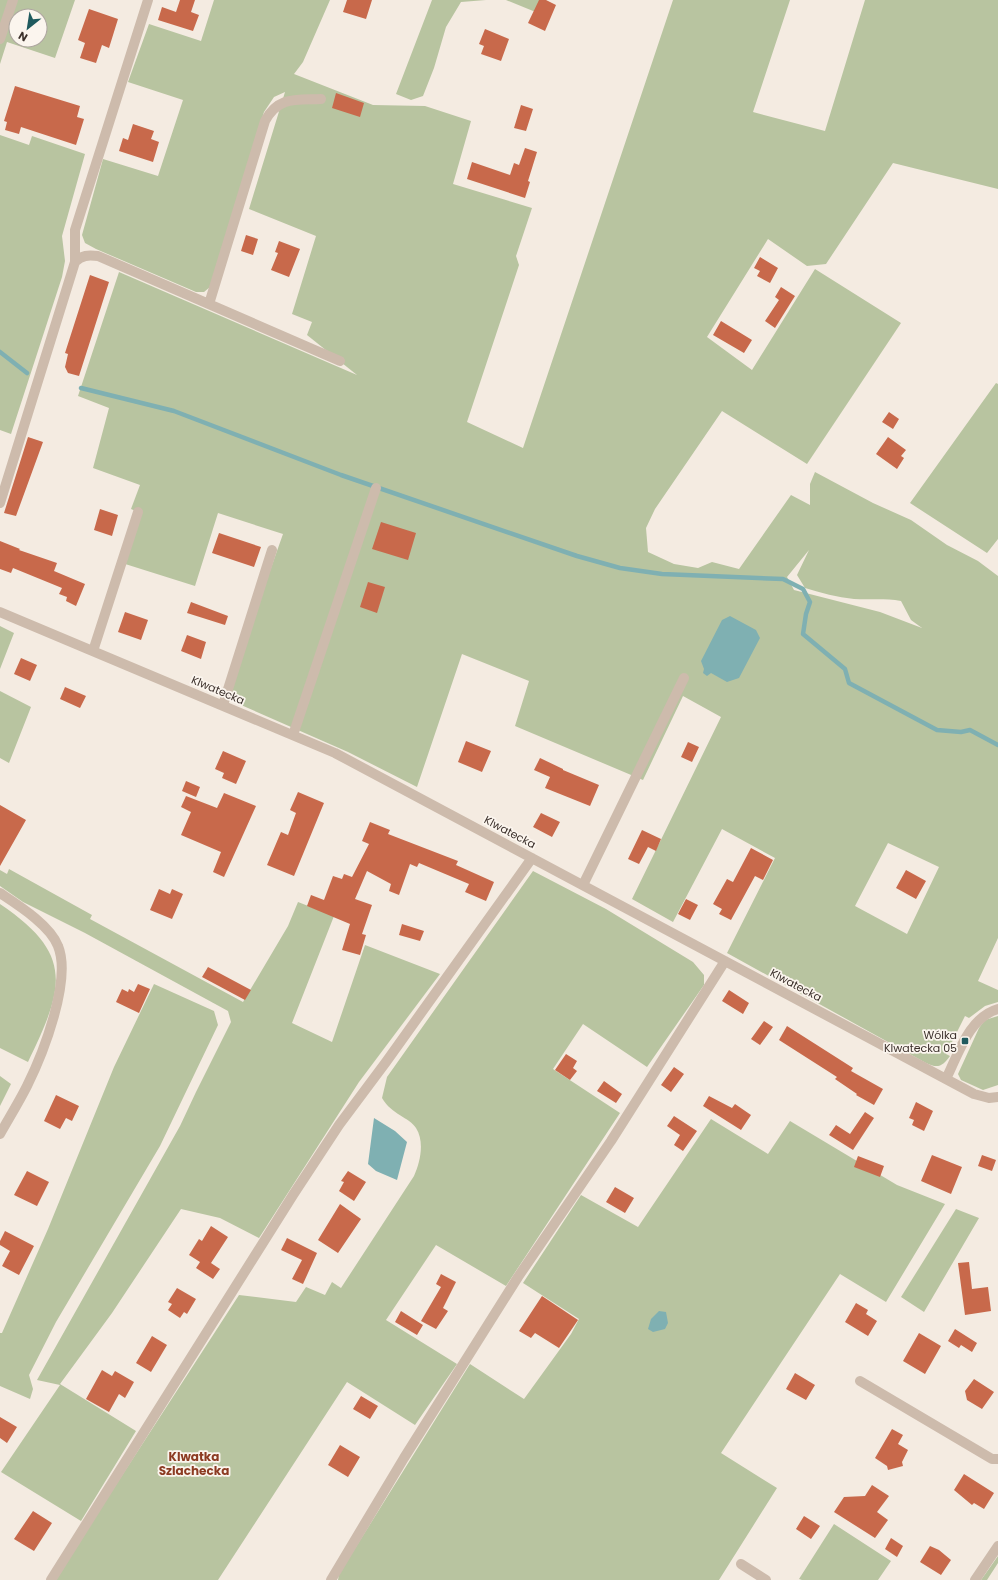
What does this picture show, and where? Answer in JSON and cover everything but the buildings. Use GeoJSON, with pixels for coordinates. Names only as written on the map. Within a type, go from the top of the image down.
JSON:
{"type":"FeatureCollection","features":[{"type":"Feature","properties":{"kind":"street"},"geometry":{"type":"LineString","coordinates":[[0,39],[13,0]]}},
{"type":"Feature","properties":{"kind":"street"},"geometry":{"type":"LineString","coordinates":[[0,503],[74,262],[75,230],[148,0]]}},
{"type":"Feature","properties":{"kind":"street"},"geometry":{"type":"LineString","coordinates":[[209,304],[265,121],[270,111],[284,101],[321,99]]}},
{"type":"Feature","properties":{"kind":"street"},"geometry":{"type":"LineString","coordinates":[[74,262],[87,254],[98,256],[340,360]]}},
{"type":"Feature","properties":{"kind":"street"},"geometry":{"type":"LineString","coordinates":[[293,735],[376,488]]}},
{"type":"Feature","properties":{"kind":"street"},"geometry":{"type":"LineString","coordinates":[[93,651],[138,512]]}},
{"type":"Feature","properties":{"kind":"street"},"geometry":{"type":"LineString","coordinates":[[223,705],[272,550]]}},
{"type":"Feature","properties":{"kind":"street","name":"Klwatecka"},"geometry":{"type":"LineString","coordinates":[[0,612],[335,753],[974,1094],[997,1099]]}},
{"type":"Feature","properties":{"kind":"street"},"geometry":{"type":"LineString","coordinates":[[583,885],[684,678]]}},
{"type":"Feature","properties":{"kind":"street"},"geometry":{"type":"LineString","coordinates":[[51,1580],[284,1209],[339,1125],[391,1056],[532,858]]}},
{"type":"Feature","properties":{"kind":"street"},"geometry":{"type":"LineString","coordinates":[[0,893],[27,911],[46,930],[58,946],[62,972],[60,992],[45,1040],[27,1086],[0,1134]]}},
{"type":"Feature","properties":{"kind":"street"},"geometry":{"type":"LineString","coordinates":[[331,1580],[404,1458],[518,1277],[611,1141],[725,961]]}},
{"type":"Feature","properties":{"kind":"street"},"geometry":{"type":"LineString","coordinates":[[946,1079],[972,1028],[982,1016],[998,1009]]}},
{"type":"Feature","properties":{"kind":"street"},"geometry":{"type":"LineString","coordinates":[[860,1381],[992,1459],[998,1458]]}},
{"type":"Feature","properties":{"kind":"street"},"geometry":{"type":"LineString","coordinates":[[975,1580],[998,1546]]}},
{"type":"Feature","properties":{"kind":"street"},"geometry":{"type":"LineString","coordinates":[[741,1564],[766,1580]]}},
{"type":"Feature","properties":{"kind":"green space"},"geometry":{"type":"Polygon","coordinates":[[[0,0],[75,0],[55,58],[25,48],[48,48],[48,8],[8,8],[7,42],[0,64],[0,0]]]}},
{"type":"Feature","properties":{"kind":"green space"},"geometry":{"type":"Polygon","coordinates":[[[214,0],[330,0],[303,62],[294,74],[373,105],[425,106],[471,121],[453,184],[532,208],[516,256],[519,265],[467,422],[523,448],[673,0],[790,0],[753,112],[825,131],[865,0],[998,0],[998,189],[893,163],[826,264],[807,266],[768,239],[707,337],[752,370],[815,269],[901,323],[807,464],[722,411],[655,509],[646,528],[648,552],[674,564],[698,568],[712,562],[739,569],[791,495],[810,505],[810,484],[815,472],[873,503],[911,520],[947,545],[978,561],[998,576],[998,938],[978,981],[998,990],[998,1002],[985,1006],[969,1018],[965,1016],[946,1054],[950,1056],[940,1066],[934,1066],[926,1063],[727,953],[775,858],[722,829],[673,922],[632,899],[721,717],[683,696],[643,780],[515,726],[529,681],[462,654],[417,787],[348,752],[225,698],[283,534],[218,513],[195,586],[122,563],[138,512],[131,509],[140,485],[93,468],[109,408],[78,396],[119,272],[357,375],[307,335],[312,322],[292,314],[316,236],[249,209],[285,92],[274,97],[264,112],[210,287],[204,292],[196,292],[85,243],[82,235],[103,159],[158,176],[183,100],[128,82],[149,24],[201,41],[214,0]],[[809,550],[787,577],[794,590],[880,612],[922,628],[911,620],[901,601],[848,598],[829,595],[805,588],[797,575],[809,550]],[[888,843],[855,906],[907,934],[939,867],[888,843]]]}},
{"type":"Feature","properties":{"kind":"green space"},"geometry":{"type":"Polygon","coordinates":[[[432,0],[486,0],[461,2],[446,27],[434,68],[423,96],[411,100],[396,94],[432,0]]]}},
{"type":"Feature","properties":{"kind":"green space"},"geometry":{"type":"Polygon","coordinates":[[[506,0],[542,0],[538,13],[506,0]]]}},
{"type":"Feature","properties":{"kind":"green space"},"geometry":{"type":"Polygon","coordinates":[[[0,135],[29,145],[32,136],[85,154],[62,236],[65,261],[62,277],[11,434],[0,430],[0,135]]]}},
{"type":"Feature","properties":{"kind":"green space"},"geometry":{"type":"Polygon","coordinates":[[[996,383],[998,384],[998,539],[987,553],[910,503],[996,383]]]}},
{"type":"Feature","properties":{"kind":"green space"},"geometry":{"type":"Polygon","coordinates":[[[0,626],[14,633],[0,669],[0,626]]]}},
{"type":"Feature","properties":{"kind":"green space"},"geometry":{"type":"Polygon","coordinates":[[[0,691],[31,707],[9,763],[0,758],[0,691]]]}},
{"type":"Feature","properties":{"kind":"green space"},"geometry":{"type":"Polygon","coordinates":[[[9,869],[92,915],[90,919],[243,1002],[288,926],[298,902],[334,916],[292,1023],[332,1042],[365,945],[440,974],[359,1082],[259,1238],[220,1218],[181,1209],[112,1313],[60,1384],[136,1431],[81,1521],[1,1472],[60,1385],[37,1380],[180,1126],[231,1022],[228,1011],[85,933],[23,902],[0,886],[0,870],[7,874],[9,869]]]}},
{"type":"Feature","properties":{"kind":"green space"},"geometry":{"type":"Polygon","coordinates":[[[533,871],[606,909],[693,962],[704,975],[704,985],[647,1067],[583,1024],[553,1069],[620,1113],[506,1286],[436,1245],[386,1320],[457,1364],[415,1425],[347,1382],[218,1580],[56,1580],[84,1534],[239,1295],[296,1302],[306,1287],[325,1295],[332,1282],[341,1288],[414,1176],[420,1159],[421,1146],[419,1134],[416,1128],[413,1124],[395,1112],[382,1098],[387,1077],[533,871]]]}},
{"type":"Feature","properties":{"kind":"green space"},"geometry":{"type":"Polygon","coordinates":[[[0,904],[24,922],[41,940],[51,957],[56,975],[55,993],[49,1014],[28,1062],[0,1048],[0,904]]]}},
{"type":"Feature","properties":{"kind":"green space"},"geometry":{"type":"Polygon","coordinates":[[[154,984],[214,1011],[218,1025],[160,1146],[56,1322],[29,1375],[33,1389],[30,1399],[0,1386],[0,1333],[2,1333],[48,1229],[114,1067],[154,984]]]}},
{"type":"Feature","properties":{"kind":"green space"},"geometry":{"type":"Polygon","coordinates":[[[998,1016],[998,1085],[983,1090],[961,1080],[958,1074],[979,1028],[985,1020],[998,1016]]]}},
{"type":"Feature","properties":{"kind":"green space"},"geometry":{"type":"Polygon","coordinates":[[[0,1076],[11,1084],[0,1106],[0,1076]]]}},
{"type":"Feature","properties":{"kind":"green space"},"geometry":{"type":"Polygon","coordinates":[[[711,1119],[768,1154],[790,1121],[897,1185],[945,1204],[886,1302],[840,1274],[721,1453],[777,1488],[719,1580],[338,1580],[339,1574],[470,1364],[524,1399],[571,1334],[579,1319],[523,1283],[581,1195],[638,1227],[711,1119]]]}},
{"type":"Feature","properties":{"kind":"green space"},"geometry":{"type":"Polygon","coordinates":[[[956,1209],[979,1218],[924,1312],[901,1297],[956,1209]]]}},
{"type":"Feature","properties":{"kind":"green space"},"geometry":{"type":"Polygon","coordinates":[[[834,1524],[891,1561],[878,1580],[799,1579],[834,1524]]]}},
{"type":"Feature","properties":{"kind":"green space"},"geometry":{"type":"Polygon","coordinates":[[[998,1556],[998,1563],[987,1580],[981,1580],[998,1556]]]}},
{"type":"Feature","properties":{"kind":"water"},"geometry":{"type":"Polygon","coordinates":[[[730,616],[756,630],[760,638],[739,678],[727,682],[711,673],[707,676],[703,673],[704,669],[701,661],[722,620],[730,616]]]}},
{"type":"Feature","properties":{"kind":"water"},"geometry":{"type":"Polygon","coordinates":[[[374,1118],[395,1131],[407,1142],[397,1180],[376,1171],[368,1164],[374,1118]]]}},
{"type":"Feature","properties":{"kind":"water"},"geometry":{"type":"Polygon","coordinates":[[[659,1311],[666,1312],[668,1323],[665,1329],[653,1332],[648,1329],[651,1319],[659,1311]]]}},
{"type":"Feature","properties":{"kind":"waterway"},"geometry":{"type":"LineString","coordinates":[[0,352],[27,373]]}},
{"type":"Feature","properties":{"kind":"waterway"},"geometry":{"type":"LineString","coordinates":[[81,388],[174,411],[341,475],[577,556],[620,568],[662,574],[783,579],[803,589],[810,602],[806,614],[803,634],[845,669],[849,683],[937,730],[961,732],[970,730],[998,745]]}},
{"type":"Feature","properties":{"kind":"place","name":"Wólka Klwatecka 05"},"geometry":{"type":"Point","coordinates":[965,1041]}},
{"type":"Feature","properties":{"kind":"district","name":"Klwatka Szlachecka"},"geometry":{"type":"Point","coordinates":[194,1464]}}]}
